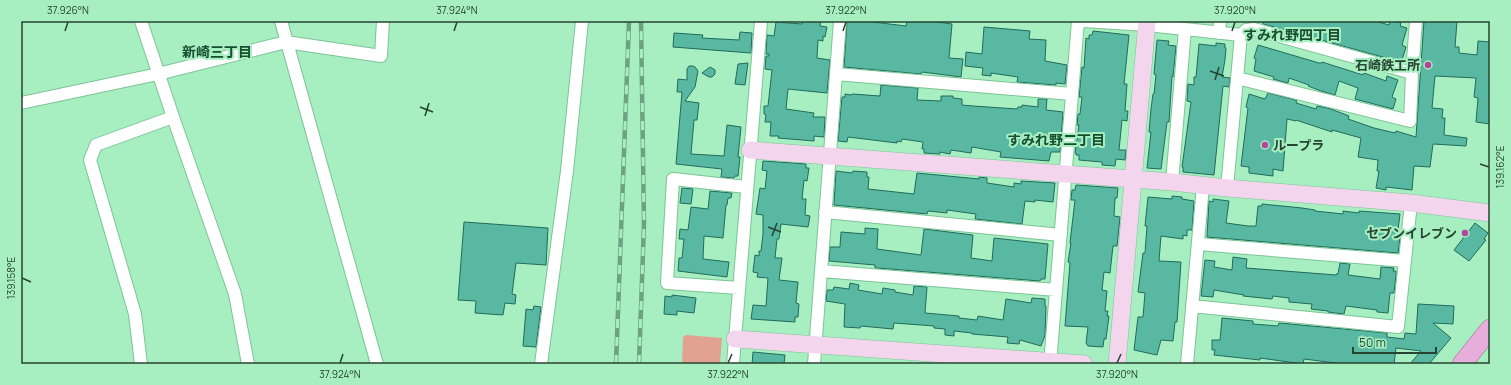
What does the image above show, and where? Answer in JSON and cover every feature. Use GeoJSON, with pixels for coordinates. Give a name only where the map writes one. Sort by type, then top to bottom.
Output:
{"type":"FeatureCollection","features":[{"type":"Feature","properties":{"kind":"main road"},"geometry":{"type":"LineString","coordinates":[[1462,364],[1490,329]]}},
{"type":"Feature","properties":{"kind":"street"},"geometry":{"type":"LineString","coordinates":[[141,21],[235,294],[248,364]]}},
{"type":"Feature","properties":{"kind":"street"},"geometry":{"type":"LineString","coordinates":[[281,21],[377,364]]}},
{"type":"Feature","properties":{"kind":"street"},"geometry":{"type":"LineString","coordinates":[[21,103],[158,74],[286,42],[381,56],[383,21]]}},
{"type":"Feature","properties":{"kind":"street"},"geometry":{"type":"LineString","coordinates":[[541,364],[567,171],[582,21]]}},
{"type":"Feature","properties":{"kind":"street"},"geometry":{"type":"LineString","coordinates":[[733,364],[746,187],[761,21]]}},
{"type":"Feature","properties":{"kind":"street"},"geometry":{"type":"LineString","coordinates":[[814,364],[840,21]]}},
{"type":"Feature","properties":{"kind":"street"},"geometry":{"type":"LineString","coordinates":[[1050,363],[1078,21]]}},
{"type":"Feature","properties":{"kind":"street"},"geometry":{"type":"LineString","coordinates":[[1083,21],[1147,23],[1185,29],[1220,27],[1242,35]]}},
{"type":"Feature","properties":{"kind":"street"},"geometry":{"type":"LineString","coordinates":[[1237,78],[1410,120],[1416,21]]}},
{"type":"Feature","properties":{"kind":"street"},"geometry":{"type":"LineString","coordinates":[[1117,364],[1147,23]]}},
{"type":"Feature","properties":{"kind":"street"},"geometry":{"type":"LineString","coordinates":[[1172,182],[1185,29]]}},
{"type":"Feature","properties":{"kind":"street"},"geometry":{"type":"LineString","coordinates":[[1227,188],[1242,35],[1246,30],[1254,29],[1412,73]]}},
{"type":"Feature","properties":{"kind":"street"},"geometry":{"type":"LineString","coordinates":[[836,74],[1072,94]]}},
{"type":"Feature","properties":{"kind":"street"},"geometry":{"type":"LineString","coordinates":[[141,364],[135,314],[90,160],[96,145],[173,117]]}},
{"type":"Feature","properties":{"kind":"street"},"geometry":{"type":"LineString","coordinates":[[750,150],[1172,182],[1203,186],[1411,203],[1490,213]]}},
{"type":"Feature","properties":{"kind":"street"},"geometry":{"type":"LineString","coordinates":[[739,288],[667,283],[673,179],[746,187]]}},
{"type":"Feature","properties":{"kind":"street"},"geometry":{"type":"LineString","coordinates":[[1187,364],[1203,186]]}},
{"type":"Feature","properties":{"kind":"street"},"geometry":{"type":"LineString","coordinates":[[1192,306],[1398,327],[1411,203]]}},
{"type":"Feature","properties":{"kind":"street"},"geometry":{"type":"LineString","coordinates":[[826,212],[1061,235]]}},
{"type":"Feature","properties":{"kind":"street"},"geometry":{"type":"LineString","coordinates":[[1198,244],[1405,261]]}},
{"type":"Feature","properties":{"kind":"street"},"geometry":{"type":"LineString","coordinates":[[821,271],[1056,290]]}},
{"type":"Feature","properties":{"kind":"street"},"geometry":{"type":"LineString","coordinates":[[735,339],[1050,363],[1084,364]]}},
{"type":"Feature","properties":{"kind":"shaded area"},"geometry":{"type":"Polygon","coordinates":[[[686,335],[722,338],[720,364],[682,364],[683,337],[686,335]]]}},
{"type":"Feature","properties":{"kind":"building"},"geometry":{"type":"Polygon","coordinates":[[[802,21],[821,21],[820,26],[827,27],[825,37],[823,36],[823,41],[818,40],[817,58],[830,60],[827,93],[788,89],[786,109],[814,113],[813,117],[825,117],[824,137],[814,136],[814,141],[770,136],[771,122],[765,122],[766,115],[764,114],[764,106],[768,106],[772,70],[765,69],[766,56],[769,56],[769,54],[766,54],[767,35],[774,36],[776,22],[802,24],[802,21]]]}},
{"type":"Feature","properties":{"kind":"building"},"geometry":{"type":"Polygon","coordinates":[[[847,21],[873,21],[906,26],[907,21],[930,21],[952,24],[949,58],[963,59],[961,77],[922,72],[921,74],[844,67],[847,21]]]}},
{"type":"Feature","properties":{"kind":"building"},"geometry":{"type":"Polygon","coordinates":[[[1263,21],[1375,21],[1389,25],[1390,21],[1395,21],[1401,23],[1400,26],[1407,28],[1402,45],[1406,47],[1402,60],[1397,58],[1397,61],[1263,24],[1263,21]]]}},
{"type":"Feature","properties":{"kind":"building"},"geometry":{"type":"Polygon","coordinates":[[[1424,21],[1457,21],[1455,47],[1459,47],[1459,53],[1477,55],[1478,41],[1490,42],[1490,124],[1476,122],[1478,98],[1474,97],[1476,78],[1435,76],[1432,108],[1443,109],[1442,118],[1445,118],[1444,135],[1467,138],[1466,146],[1433,144],[1430,167],[1414,166],[1412,190],[1386,187],[1386,190],[1376,188],[1379,171],[1377,171],[1378,160],[1358,157],[1361,138],[1332,130],[1332,132],[1296,120],[1287,119],[1283,171],[1273,169],[1273,176],[1249,173],[1249,167],[1241,166],[1248,108],[1246,107],[1249,94],[1265,99],[1268,93],[1292,99],[1297,101],[1296,103],[1316,109],[1317,106],[1331,109],[1349,116],[1348,119],[1374,128],[1395,133],[1396,131],[1416,137],[1424,21]]]}},
{"type":"Feature","properties":{"kind":"building"},"geometry":{"type":"Polygon","coordinates":[[[984,27],[1030,31],[1029,39],[1046,40],[1045,61],[1067,65],[1065,84],[1056,83],[1056,85],[1017,82],[1018,77],[991,73],[991,76],[982,75],[983,68],[965,66],[966,52],[982,54],[984,27]]]}},
{"type":"Feature","properties":{"kind":"building"},"geometry":{"type":"Polygon","coordinates":[[[1093,31],[1129,35],[1124,84],[1127,84],[1125,111],[1128,111],[1127,121],[1122,120],[1119,150],[1126,150],[1125,160],[1116,159],[1115,166],[1102,165],[1102,162],[1079,160],[1079,155],[1076,155],[1075,153],[1079,125],[1077,125],[1078,114],[1080,114],[1082,97],[1079,97],[1082,67],[1084,68],[1086,38],[1089,39],[1089,35],[1092,35],[1093,31]]]}},
{"type":"Feature","properties":{"kind":"building"},"geometry":{"type":"Polygon","coordinates":[[[740,32],[752,33],[751,53],[673,47],[674,33],[703,35],[702,38],[739,40],[740,32]]]}},
{"type":"Feature","properties":{"kind":"building"},"geometry":{"type":"Polygon","coordinates":[[[1157,40],[1169,41],[1168,45],[1176,46],[1173,77],[1172,76],[1169,122],[1167,122],[1161,169],[1147,168],[1151,132],[1149,132],[1151,109],[1156,75],[1154,74],[1157,40]]]}},
{"type":"Feature","properties":{"kind":"building"},"geometry":{"type":"Polygon","coordinates":[[[1216,43],[1225,44],[1225,60],[1222,77],[1230,78],[1229,87],[1223,86],[1214,175],[1183,172],[1182,167],[1191,102],[1187,101],[1188,84],[1194,85],[1199,44],[1216,46],[1216,43]]]}},
{"type":"Feature","properties":{"kind":"building"},"geometry":{"type":"Polygon","coordinates":[[[1258,45],[1319,63],[1322,62],[1363,75],[1364,73],[1386,81],[1387,76],[1398,80],[1392,97],[1396,99],[1393,109],[1355,99],[1358,88],[1339,81],[1335,95],[1289,78],[1288,83],[1273,79],[1274,77],[1254,71],[1256,59],[1254,58],[1258,45]]]}},
{"type":"Feature","properties":{"kind":"building"},"geometry":{"type":"Polygon","coordinates":[[[748,63],[745,85],[735,84],[738,64],[748,63]]]}},
{"type":"Feature","properties":{"kind":"building"},"geometry":{"type":"Polygon","coordinates":[[[689,66],[695,67],[698,71],[695,87],[685,101],[699,103],[697,120],[694,120],[691,154],[724,156],[727,125],[741,127],[738,176],[735,176],[734,178],[721,177],[722,169],[676,164],[682,92],[677,92],[678,79],[687,80],[687,69],[689,66]]]}},
{"type":"Feature","properties":{"kind":"building"},"geometry":{"type":"Polygon","coordinates":[[[710,67],[715,70],[715,74],[712,77],[702,73],[710,67]]]}},
{"type":"Feature","properties":{"kind":"building"},"geometry":{"type":"Polygon","coordinates":[[[881,85],[918,88],[917,100],[941,101],[941,96],[953,96],[953,98],[962,99],[962,105],[973,106],[1017,109],[1018,107],[1022,107],[1022,105],[1038,107],[1038,99],[1047,99],[1046,110],[1063,112],[1060,152],[1051,152],[1049,161],[1000,157],[1001,152],[972,147],[971,153],[951,150],[950,154],[940,152],[940,154],[924,153],[924,149],[922,149],[923,142],[902,139],[901,142],[897,141],[897,143],[848,137],[847,142],[838,141],[842,97],[845,97],[845,94],[880,96],[881,85]]]}},
{"type":"Feature","properties":{"kind":"building"},"geometry":{"type":"Polygon","coordinates":[[[763,161],[806,164],[806,168],[809,168],[807,181],[804,180],[802,199],[806,199],[805,215],[810,216],[808,227],[781,224],[779,239],[777,239],[775,258],[782,258],[779,280],[798,282],[796,303],[799,304],[798,317],[795,317],[795,322],[751,319],[753,305],[766,306],[768,278],[757,277],[758,273],[753,272],[755,255],[759,256],[759,251],[761,251],[763,234],[763,215],[756,214],[760,188],[765,189],[767,171],[762,170],[763,161]]]}},
{"type":"Feature","properties":{"kind":"building"},"geometry":{"type":"Polygon","coordinates":[[[836,171],[852,173],[853,171],[867,172],[867,177],[869,177],[868,189],[914,194],[917,173],[979,179],[979,177],[987,178],[987,183],[1014,187],[1014,183],[1021,184],[1021,181],[1055,183],[1053,202],[1035,200],[1035,202],[1025,201],[1022,224],[975,219],[976,214],[947,210],[947,213],[928,211],[927,214],[834,205],[836,171]]]}},
{"type":"Feature","properties":{"kind":"building"},"geometry":{"type":"Polygon","coordinates":[[[1076,185],[1118,188],[1117,198],[1115,198],[1114,216],[1120,217],[1117,246],[1113,246],[1110,273],[1104,272],[1102,290],[1107,291],[1105,311],[1108,311],[1107,316],[1109,316],[1106,339],[1104,339],[1103,347],[1088,346],[1086,343],[1088,327],[1065,326],[1070,263],[1068,262],[1075,200],[1071,200],[1072,190],[1075,190],[1076,185]]]}},
{"type":"Feature","properties":{"kind":"building"},"geometry":{"type":"Polygon","coordinates":[[[682,188],[693,189],[691,204],[680,203],[682,188]]]}},
{"type":"Feature","properties":{"kind":"building"},"geometry":{"type":"Polygon","coordinates":[[[710,191],[732,193],[731,198],[728,198],[726,205],[723,238],[704,236],[703,259],[729,262],[727,277],[678,271],[679,258],[682,258],[684,239],[679,239],[680,229],[688,230],[691,207],[708,209],[710,191]]]}},
{"type":"Feature","properties":{"kind":"building"},"geometry":{"type":"Polygon","coordinates":[[[1172,196],[1182,197],[1182,199],[1194,201],[1192,230],[1187,230],[1187,236],[1183,235],[1183,239],[1161,236],[1159,261],[1181,262],[1177,322],[1175,322],[1173,341],[1161,340],[1157,355],[1134,350],[1138,317],[1143,317],[1145,293],[1138,292],[1143,253],[1145,253],[1147,226],[1145,226],[1148,197],[1172,199],[1172,196]]]}},
{"type":"Feature","properties":{"kind":"building"},"geometry":{"type":"Polygon","coordinates":[[[1213,199],[1229,201],[1226,223],[1248,226],[1256,226],[1258,206],[1262,206],[1262,204],[1343,214],[1343,211],[1359,213],[1359,211],[1400,214],[1397,238],[1400,238],[1398,253],[1207,237],[1209,201],[1213,202],[1213,199]]]}},
{"type":"Feature","properties":{"kind":"building"},"geometry":{"type":"Polygon","coordinates":[[[464,222],[548,228],[546,265],[516,263],[512,294],[516,295],[515,304],[505,303],[503,315],[475,313],[476,301],[458,300],[464,222]]]}},
{"type":"Feature","properties":{"kind":"building"},"geometry":{"type":"Polygon","coordinates":[[[1475,223],[1488,233],[1484,239],[1486,240],[1469,261],[1454,250],[1475,223]]]}},
{"type":"Feature","properties":{"kind":"building"},"geometry":{"type":"Polygon","coordinates":[[[865,228],[878,229],[877,249],[921,255],[924,229],[973,235],[971,258],[992,261],[994,238],[1048,244],[1045,279],[1041,279],[1040,281],[875,268],[875,265],[829,261],[830,247],[840,247],[841,232],[865,234],[865,228]]]}},
{"type":"Feature","properties":{"kind":"building"},"geometry":{"type":"Polygon","coordinates":[[[1233,257],[1247,259],[1246,268],[1336,275],[1338,274],[1340,263],[1350,264],[1348,275],[1380,279],[1381,267],[1394,268],[1393,271],[1396,271],[1396,275],[1394,293],[1390,293],[1388,313],[1346,306],[1344,314],[1311,309],[1312,304],[1289,302],[1289,298],[1273,296],[1272,299],[1243,296],[1244,295],[1214,290],[1213,297],[1201,296],[1205,260],[1215,261],[1214,267],[1232,270],[1233,257]]]}},
{"type":"Feature","properties":{"kind":"building"},"geometry":{"type":"Polygon","coordinates":[[[850,283],[859,285],[858,290],[882,294],[883,288],[913,295],[914,286],[927,287],[925,313],[959,316],[959,318],[977,320],[978,316],[1003,320],[1006,299],[1031,303],[1032,298],[1045,299],[1045,335],[1041,346],[1020,340],[1019,344],[1007,343],[1008,337],[954,331],[954,336],[945,335],[945,329],[934,328],[934,326],[894,323],[893,329],[861,326],[860,328],[844,327],[845,304],[826,301],[827,290],[833,290],[834,287],[849,289],[850,283]]]}},
{"type":"Feature","properties":{"kind":"building"},"geometry":{"type":"Polygon","coordinates":[[[672,295],[696,298],[694,313],[677,311],[677,315],[664,314],[665,296],[672,297],[672,295]]]}},
{"type":"Feature","properties":{"kind":"building"},"geometry":{"type":"Polygon","coordinates":[[[1418,304],[1454,306],[1453,324],[1433,323],[1451,338],[1429,364],[1410,364],[1421,351],[1396,348],[1394,364],[1336,364],[1304,359],[1303,364],[1260,358],[1260,360],[1214,355],[1215,350],[1212,350],[1212,340],[1220,340],[1222,318],[1253,321],[1253,324],[1278,326],[1279,323],[1387,333],[1387,337],[1404,339],[1405,333],[1416,334],[1418,304]]]}},
{"type":"Feature","properties":{"kind":"building"},"geometry":{"type":"Polygon","coordinates":[[[534,306],[541,307],[536,347],[523,346],[526,309],[533,310],[534,306]]]}},
{"type":"Feature","properties":{"kind":"building"},"geometry":{"type":"Polygon","coordinates":[[[753,352],[785,355],[784,364],[752,364],[753,352]]]}},
{"type":"Feature","properties":{"kind":"railway"},"geometry":{"type":"LineString","coordinates":[[616,364],[629,21]]}},
{"type":"Feature","properties":{"kind":"railway"},"geometry":{"type":"LineString","coordinates":[[639,364],[644,224],[641,21]]}},
{"type":"Feature","properties":{"kind":"place","name":"石崎鉄工所"},"geometry":{"type":"Point","coordinates":[1428,65]}},
{"type":"Feature","properties":{"kind":"place","name":"ループラ"},"geometry":{"type":"Point","coordinates":[1265,145]}},
{"type":"Feature","properties":{"kind":"place","name":"セブンイレブン"},"geometry":{"type":"Point","coordinates":[1465,233]}},
{"type":"Feature","properties":{"kind":"district","name":"すみれ野四丁目"},"geometry":{"type":"Point","coordinates":[1292,34]}},
{"type":"Feature","properties":{"kind":"district","name":"新崎三丁目"},"geometry":{"type":"Point","coordinates":[217,51]}},
{"type":"Feature","properties":{"kind":"district","name":"すみれ野二丁目"},"geometry":{"type":"Point","coordinates":[1056,139]}}]}
